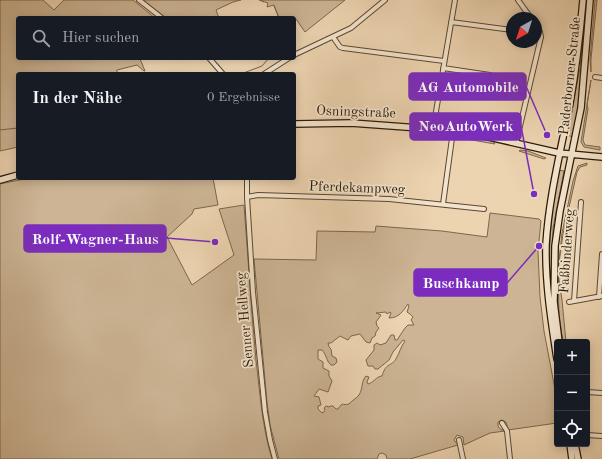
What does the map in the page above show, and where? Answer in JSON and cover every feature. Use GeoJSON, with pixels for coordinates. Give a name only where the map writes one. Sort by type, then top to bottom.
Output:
{"type":"FeatureCollection","features":[{"type":"Feature","properties":{"kind":"main road","name":"Paderborner Straße"},"geometry":{"type":"LineString","coordinates":[[554,340],[548,301],[546,259],[550,210],[559,153],[574,79],[583,0]]}},
{"type":"Feature","properties":{"kind":"main road","name":"Paderborner Straße"},"geometry":{"type":"LineString","coordinates":[[559,339],[554,302],[554,246],[581,108],[590,0]]}},
{"type":"Feature","properties":{"kind":"main road","name":"Osningstraße"},"geometry":{"type":"LineString","coordinates":[[296,124],[351,122],[453,131],[516,142],[559,153],[602,157]]}},
{"type":"Feature","properties":{"kind":"main road"},"geometry":{"type":"LineString","coordinates":[[0,180],[16,176]]}},
{"type":"Feature","properties":{"kind":"main road"},"geometry":{"type":"LineString","coordinates":[[570,447],[572,459]]}},
{"type":"Feature","properties":{"kind":"main road"},"geometry":{"type":"LineString","coordinates":[[576,447],[578,459]]}},
{"type":"Feature","properties":{"kind":"street"},"geometry":{"type":"LineString","coordinates":[[139,0],[159,16]]}},
{"type":"Feature","properties":{"kind":"street"},"geometry":{"type":"LineString","coordinates":[[296,55],[356,25],[385,0]]}},
{"type":"Feature","properties":{"kind":"street"},"geometry":{"type":"LineString","coordinates":[[433,129],[455,0]]}},
{"type":"Feature","properties":{"kind":"street"},"geometry":{"type":"LineString","coordinates":[[518,0],[527,12]]}},
{"type":"Feature","properties":{"kind":"street"},"geometry":{"type":"LineString","coordinates":[[451,22],[506,29]]}},
{"type":"Feature","properties":{"kind":"street"},"geometry":{"type":"LineString","coordinates":[[333,37],[340,47],[343,48],[444,61]]}},
{"type":"Feature","properties":{"kind":"street"},"geometry":{"type":"LineString","coordinates":[[516,142],[538,48]]}},
{"type":"Feature","properties":{"kind":"street"},"geometry":{"type":"LineString","coordinates":[[211,60],[221,72]]}},
{"type":"Feature","properties":{"kind":"street"},"geometry":{"type":"LineString","coordinates":[[267,72],[286,60]]}},
{"type":"Feature","properties":{"kind":"street"},"geometry":{"type":"LineString","coordinates":[[443,68],[490,75]]}},
{"type":"Feature","properties":{"kind":"street"},"geometry":{"type":"LineString","coordinates":[[595,77],[602,78]]}},
{"type":"Feature","properties":{"kind":"street"},"geometry":{"type":"LineString","coordinates":[[443,204],[453,131]]}},
{"type":"Feature","properties":{"kind":"street","name":"Senner Hellweg"},"geometry":{"type":"LineString","coordinates":[[247,180],[253,292],[265,412],[275,459]]}},
{"type":"Feature","properties":{"kind":"street","name":"Pferdekampweg"},"geometry":{"type":"LineString","coordinates":[[247,197],[376,198],[484,208]]}},
{"type":"Feature","properties":{"kind":"street","name":"Faßbinderweg"},"geometry":{"type":"LineString","coordinates":[[574,301],[581,202]]}},
{"type":"Feature","properties":{"kind":"street"},"geometry":{"type":"LineString","coordinates":[[601,297],[602,254]]}},
{"type":"Feature","properties":{"kind":"street","name":"Faßbinderweg"},"geometry":{"type":"LineString","coordinates":[[568,302],[601,297]]}},
{"type":"Feature","properties":{"kind":"street"},"geometry":{"type":"LineString","coordinates":[[590,392],[602,393]]}},
{"type":"Feature","properties":{"kind":"street"},"geometry":{"type":"LineString","coordinates":[[502,423],[507,431],[510,459]]}},
{"type":"Feature","properties":{"kind":"street"},"geometry":{"type":"LineString","coordinates":[[590,435],[602,436]]}},
{"type":"Feature","properties":{"kind":"street"},"geometry":{"type":"LineString","coordinates":[[459,440],[463,459]]}},
{"type":"Feature","properties":{"kind":"shaded area"},"geometry":{"type":"Polygon","coordinates":[[[0,0],[43,0],[54,10],[64,0],[133,0],[153,16],[16,16],[16,60],[140,60],[145,71],[137,65],[117,70],[117,72],[16,72],[16,147],[0,151],[0,0]]]}},
{"type":"Feature","properties":{"kind":"shaded area"},"geometry":{"type":"Polygon","coordinates":[[[143,0],[241,0],[216,10],[218,16],[163,16],[143,0]]]}},
{"type":"Feature","properties":{"kind":"shaded area"},"geometry":{"type":"Polygon","coordinates":[[[259,0],[345,0],[305,32],[296,19],[296,16],[278,16],[274,5],[267,7],[268,3],[259,0]]]}},
{"type":"Feature","properties":{"kind":"shaded area"},"geometry":{"type":"Polygon","coordinates":[[[586,0],[578,110],[573,137],[567,135],[580,68],[586,0]]]}},
{"type":"Feature","properties":{"kind":"shaded area"},"geometry":{"type":"Polygon","coordinates":[[[595,0],[597,0],[591,72],[590,60],[595,0]]]}},
{"type":"Feature","properties":{"kind":"shaded area"},"geometry":{"type":"Polygon","coordinates":[[[587,104],[588,109],[583,140],[585,145],[600,147],[600,150],[584,147],[581,142],[587,104]]]}},
{"type":"Feature","properties":{"kind":"shaded area"},"geometry":{"type":"Polygon","coordinates":[[[465,136],[493,141],[495,144],[460,138],[465,136]]]}},
{"type":"Feature","properties":{"kind":"shaded area"},"geometry":{"type":"Polygon","coordinates":[[[519,151],[528,151],[546,158],[544,159],[519,151]]]}},
{"type":"Feature","properties":{"kind":"shaded area"},"geometry":{"type":"Polygon","coordinates":[[[587,163],[587,165],[580,167],[577,172],[563,234],[558,270],[562,233],[573,181],[578,166],[587,163]]]}},
{"type":"Feature","properties":{"kind":"shaded area"},"geometry":{"type":"Polygon","coordinates":[[[558,170],[564,171],[553,228],[551,299],[549,266],[550,234],[558,170]]]}},
{"type":"Feature","properties":{"kind":"shaded area"},"geometry":{"type":"Polygon","coordinates":[[[19,180],[213,180],[218,205],[194,209],[192,214],[167,237],[192,285],[234,255],[219,209],[244,205],[260,397],[272,459],[0,459],[0,184],[19,180]]]}},
{"type":"Feature","properties":{"kind":"shaded area"},"geometry":{"type":"Polygon","coordinates":[[[490,213],[539,219],[541,221],[538,251],[540,297],[544,331],[554,384],[554,423],[508,430],[506,422],[501,420],[498,422],[498,426],[500,429],[505,431],[490,433],[464,445],[463,437],[457,435],[454,440],[458,445],[410,459],[387,459],[386,455],[382,453],[379,454],[377,459],[279,459],[270,425],[267,402],[254,259],[316,260],[317,231],[375,232],[376,226],[442,231],[487,237],[490,213]],[[408,304],[400,314],[392,318],[389,318],[390,312],[387,314],[386,312],[376,313],[381,315],[376,322],[379,328],[370,343],[366,342],[360,334],[351,336],[348,340],[340,336],[331,343],[328,343],[332,356],[336,358],[337,362],[334,365],[329,363],[322,350],[318,350],[318,359],[323,362],[323,368],[329,371],[329,376],[332,381],[328,392],[319,389],[314,396],[319,397],[321,405],[318,406],[318,409],[321,412],[323,413],[326,406],[333,406],[338,409],[342,404],[349,404],[359,395],[363,380],[366,376],[369,377],[367,382],[368,384],[382,376],[385,369],[394,361],[405,341],[403,340],[393,352],[389,360],[378,369],[375,369],[373,366],[368,366],[366,360],[374,350],[374,345],[377,343],[380,345],[386,343],[391,335],[394,335],[395,340],[397,340],[408,325],[414,325],[411,320],[413,317],[407,312],[409,306],[408,304]]]}},
{"type":"Feature","properties":{"kind":"shaded area"},"geometry":{"type":"Polygon","coordinates":[[[558,273],[566,339],[563,339],[559,316],[558,273]]]}},
{"type":"Feature","properties":{"kind":"waterway"},"geometry":{"type":"LineString","coordinates":[[274,6],[278,16]]}},
{"type":"Feature","properties":{"kind":"waterway"},"geometry":{"type":"LineString","coordinates":[[246,72],[262,66],[267,60]]}},
{"type":"Feature","properties":{"kind":"waterway"},"geometry":{"type":"LineString","coordinates":[[0,130],[16,128]]}},
{"type":"Feature","properties":{"kind":"place","name":"AG Automobile"},"geometry":{"type":"Point","coordinates":[547,135]}},
{"type":"Feature","properties":{"kind":"place","name":"NeoAutoWerk"},"geometry":{"type":"Point","coordinates":[534,194]}},
{"type":"Feature","properties":{"kind":"place","name":"Rolf-Wagner-Haus"},"geometry":{"type":"Point","coordinates":[215,242]}},
{"type":"Feature","properties":{"kind":"place","name":"Buschkamp"},"geometry":{"type":"Point","coordinates":[539,246]}}]}
